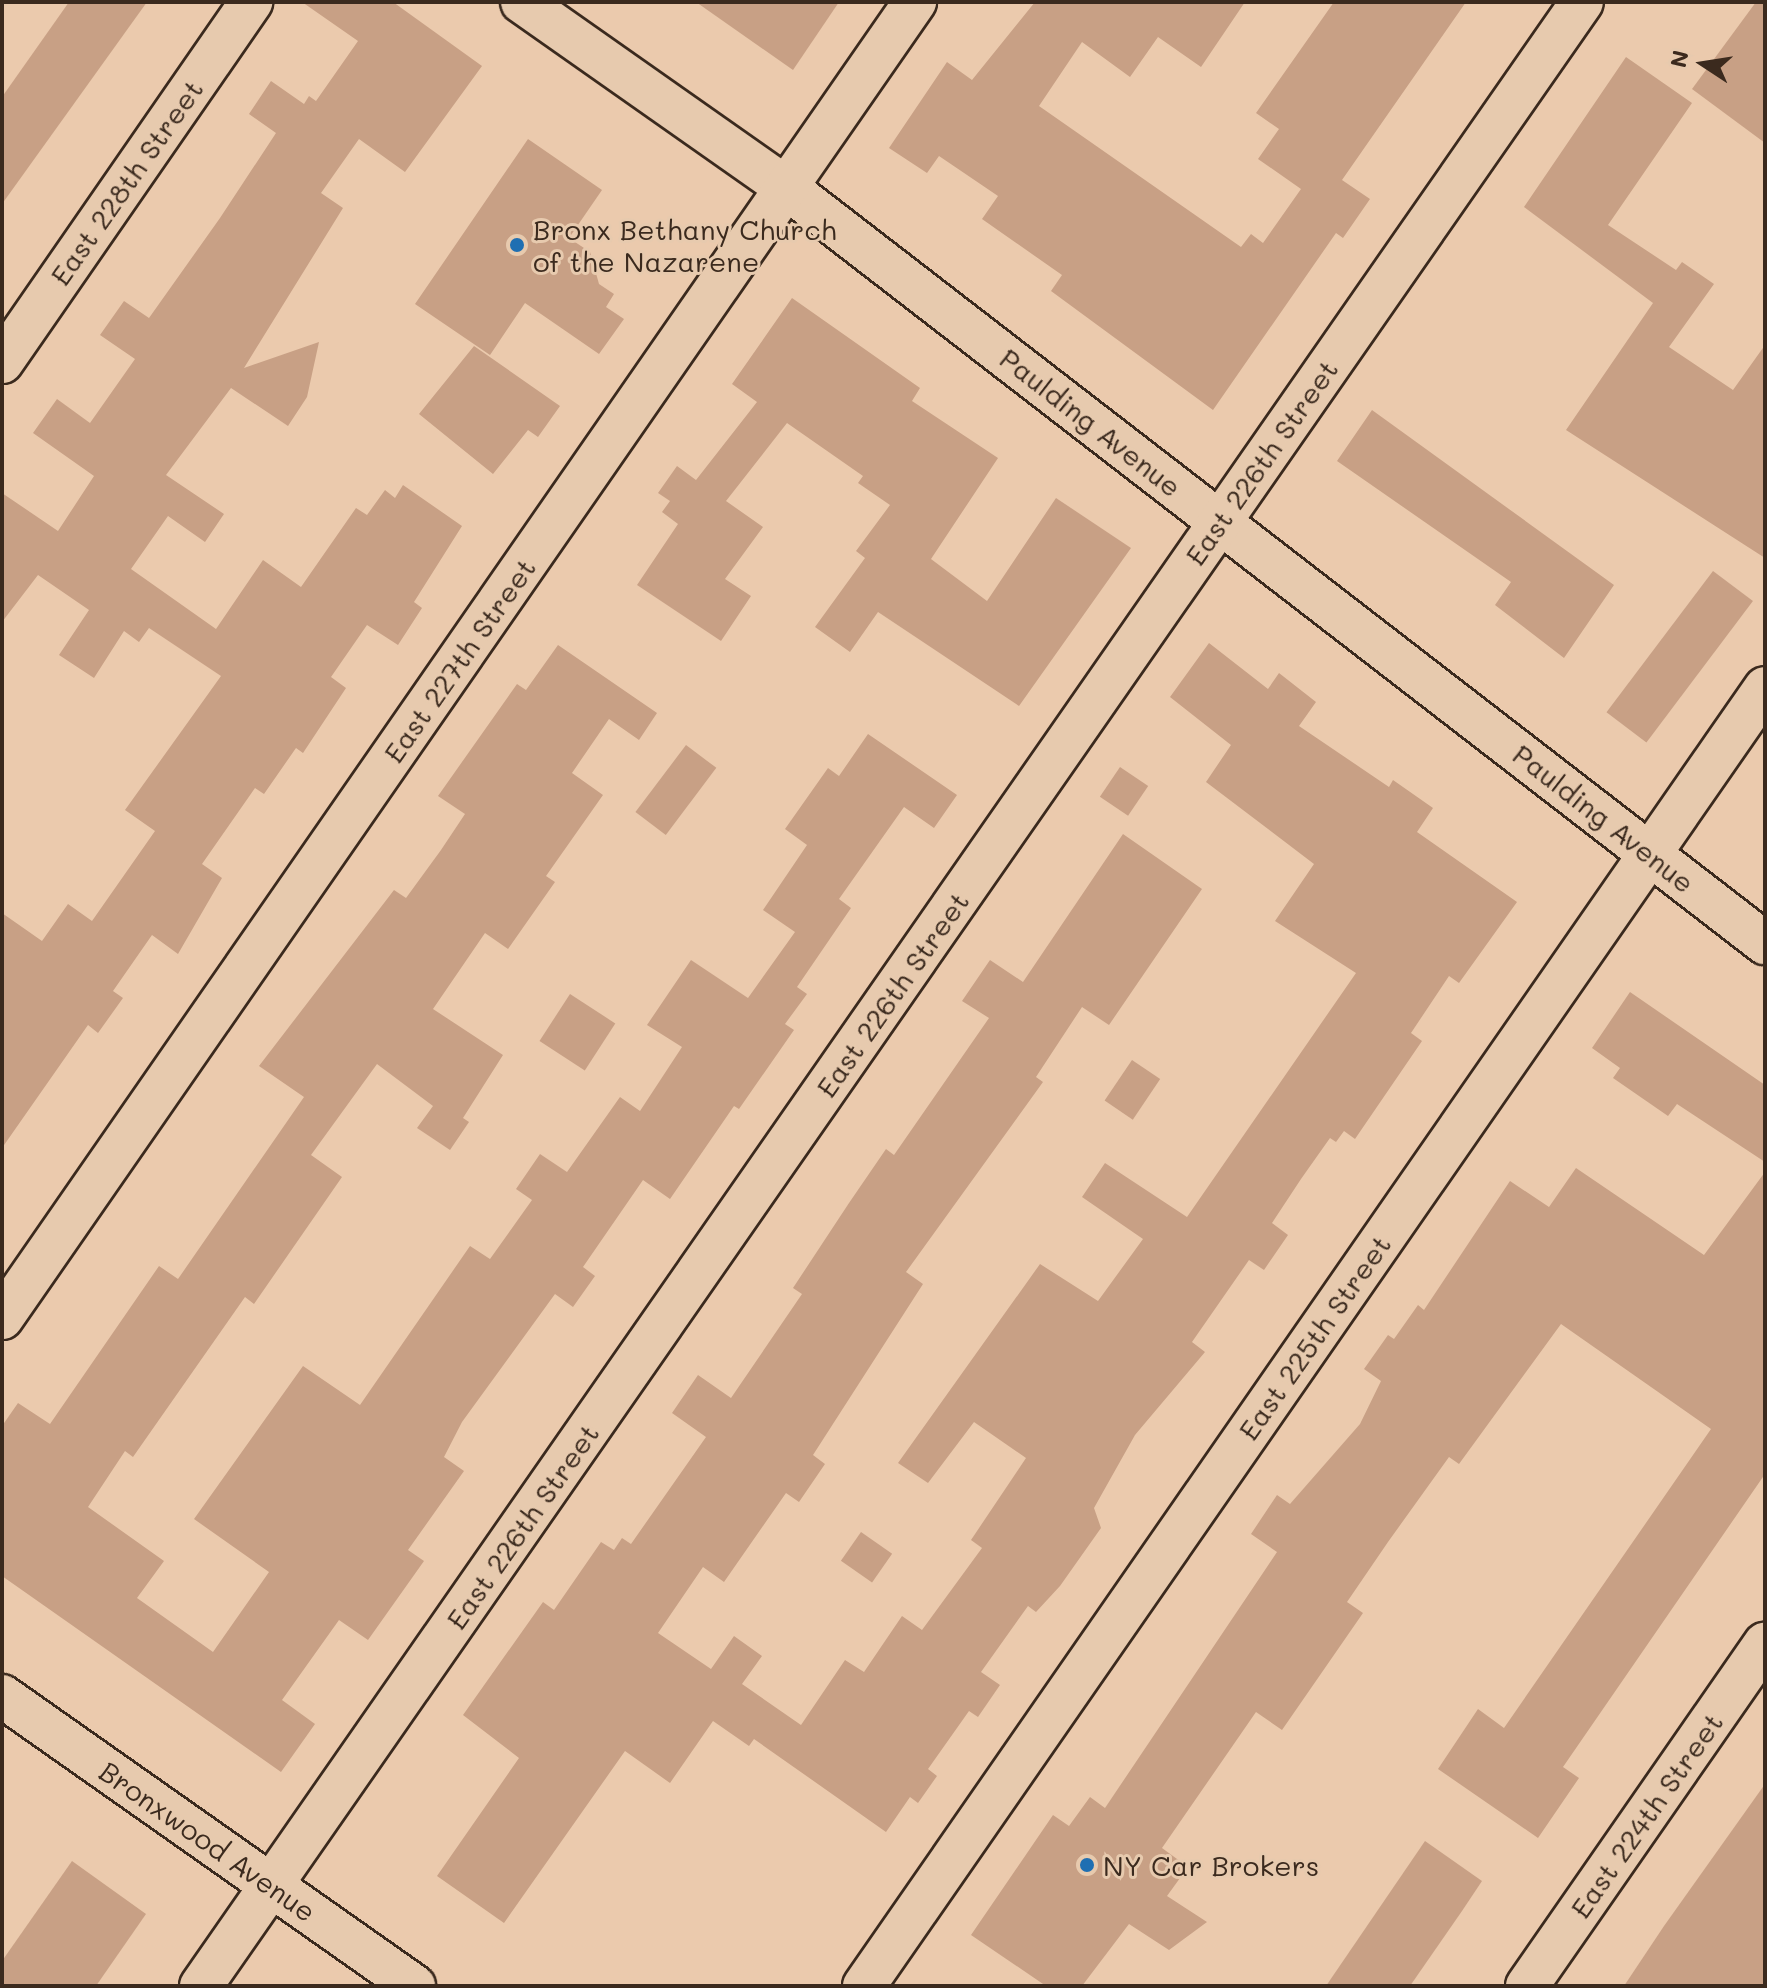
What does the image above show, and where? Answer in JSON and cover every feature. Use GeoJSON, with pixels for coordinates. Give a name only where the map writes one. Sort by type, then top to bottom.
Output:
{"type":"FeatureCollection","features":[{"type":"Feature","properties":{"kind":"street","name":"East 228th Street"},"geometry":{"type":"LineString","coordinates":[[2,362],[251,2]]}},
{"type":"Feature","properties":{"kind":"street","name":"Paulding Avenue"},"geometry":{"type":"LineString","coordinates":[[522,2],[787,188],[1765,943]]}},
{"type":"Feature","properties":{"kind":"street","name":"East 227th Street"},"geometry":{"type":"LineString","coordinates":[[2,1318],[915,2]]}},
{"type":"Feature","properties":{"kind":"street","name":"East 226th Street"},"geometry":{"type":"LineString","coordinates":[[201,1986],[1582,2]]}},
{"type":"Feature","properties":{"kind":"street","name":"East 225th Street"},"geometry":{"type":"LineString","coordinates":[[864,1986],[1765,688]]}},
{"type":"Feature","properties":{"kind":"street","name":"East 224th Street"},"geometry":{"type":"LineString","coordinates":[[1527,1986],[1765,1644]]}},
{"type":"Feature","properties":{"kind":"street","name":"Bronxwood Avenue"},"geometry":{"type":"LineString","coordinates":[[2,1696],[414,1986]]}},
{"type":"Feature","properties":{"kind":"building"},"geometry":{"type":"Polygon","coordinates":[[[69,2],[147,2],[2,204],[2,97],[69,2]]]}},
{"type":"Feature","properties":{"kind":"building"},"geometry":{"type":"Polygon","coordinates":[[[302,2],[393,2],[482,66],[405,172],[359,139],[321,193],[343,208],[244,368],[319,342],[307,397],[288,426],[231,388],[166,475],[224,514],[205,542],[168,516],[131,569],[216,629],[263,560],[301,587],[356,508],[367,515],[385,490],[395,498],[403,485],[462,526],[414,602],[422,608],[398,645],[367,625],[331,677],[346,688],[303,753],[296,748],[264,794],[255,788],[202,864],[222,878],[178,954],[152,935],[113,991],[123,998],[98,1033],[88,1025],[2,1148],[2,913],[42,941],[68,904],[92,921],[155,831],[125,810],[221,676],[149,628],[139,642],[124,631],[94,678],[59,655],[89,610],[38,575],[2,622],[2,493],[58,531],[94,476],[33,433],[57,399],[90,423],[135,359],[100,335],[124,301],[149,318],[220,218],[276,133],[249,114],[271,81],[304,104],[309,96],[316,101],[358,41],[302,2]]]}},
{"type":"Feature","properties":{"kind":"building"},"geometry":{"type":"Polygon","coordinates":[[[696,2],[839,2],[793,70],[696,2]]]}},
{"type":"Feature","properties":{"kind":"building"},"geometry":{"type":"Polygon","coordinates":[[[1035,2],[1245,2],[1201,67],[1158,37],[1130,77],[1082,42],[1039,106],[1241,247],[1251,234],[1263,243],[1301,189],[1258,159],[1279,129],[1256,113],[1334,2],[1466,2],[1342,180],[1370,199],[1343,238],[1336,233],[1213,410],[1051,291],[1062,275],[982,219],[998,196],[939,156],[927,173],[889,148],[947,62],[972,80],[1035,2]]]}},
{"type":"Feature","properties":{"kind":"building"},"geometry":{"type":"Polygon","coordinates":[[[1756,2],[1765,2],[1765,143],[1692,89],[1756,2]]]}},
{"type":"Feature","properties":{"kind":"building"},"geometry":{"type":"Polygon","coordinates":[[[1626,57],[1692,103],[1608,225],[1676,270],[1682,262],[1714,284],[1669,347],[1733,390],[1765,345],[1765,558],[1566,430],[1653,303],[1524,207],[1626,57]]]}},
{"type":"Feature","properties":{"kind":"building","name":"Bronx Bethany Church of the Nazarene"},"geometry":{"type":"Polygon","coordinates":[[[528,139],[602,190],[569,238],[590,252],[599,284],[614,294],[606,307],[624,319],[599,354],[525,303],[490,355],[415,304],[528,139]]]}},
{"type":"Feature","properties":{"kind":"building"},"geometry":{"type":"Polygon","coordinates":[[[792,298],[920,388],[912,401],[998,458],[931,559],[987,601],[1056,498],[1131,548],[1019,706],[878,612],[850,652],[815,627],[865,558],[856,551],[890,505],[858,483],[863,476],[787,423],[726,501],[763,527],[725,579],[751,596],[721,641],[637,585],[678,524],[662,512],[670,501],[658,493],[677,466],[696,480],[757,402],[732,384],[792,298]]]}},
{"type":"Feature","properties":{"kind":"building"},"geometry":{"type":"Polygon","coordinates":[[[474,346],[560,406],[538,437],[528,430],[493,474],[419,414],[474,346]]]}},
{"type":"Feature","properties":{"kind":"building"},"geometry":{"type":"Polygon","coordinates":[[[1372,410],[1614,585],[1564,658],[1495,605],[1511,582],[1337,461],[1372,410]]]}},
{"type":"Feature","properties":{"kind":"building"},"geometry":{"type":"Polygon","coordinates":[[[1713,571],[1753,601],[1646,742],[1606,712],[1713,571]]]}},
{"type":"Feature","properties":{"kind":"building"},"geometry":{"type":"Polygon","coordinates":[[[1209,643],[1268,689],[1279,673],[1316,702],[1299,726],[1389,787],[1393,780],[1433,808],[1417,832],[1517,902],[1459,983],[1449,976],[1411,1033],[1422,1041],[1355,1139],[1344,1131],[1336,1142],[1330,1138],[1301,1179],[1272,1223],[1288,1235],[1264,1270],[1249,1260],[1192,1342],[1205,1352],[1135,1435],[1094,1508],[1101,1528],[1060,1586],[1036,1612],[1028,1606],[981,1672],[1000,1685],[978,1717],[969,1711],[928,1769],[937,1776],[918,1803],[910,1797],[886,1832],[754,1739],[749,1746],[713,1721],[670,1783],[625,1751],[504,1923],[437,1876],[519,1758],[463,1715],[543,1602],[554,1610],[601,1542],[614,1550],[622,1538],[631,1544],[706,1437],[672,1413],[698,1375],[731,1398],[802,1294],[793,1288],[849,1203],[886,1149],[894,1155],[989,1018],[962,1001],[990,960],[1023,982],[1123,834],[1202,889],[1109,1025],[1082,1007],[1036,1077],[1043,1082],[906,1272],[923,1284],[813,1455],[825,1464],[799,1502],[786,1493],[724,1582],[703,1567],[658,1633],[711,1669],[734,1636],[762,1656],[742,1684],[801,1725],[845,1660],[864,1672],[902,1616],[922,1630],[982,1548],[971,1540],[1026,1458],[974,1422],[928,1483],[898,1463],[1040,1264],[1098,1301],[1143,1239],[1082,1197],[1105,1163],[1187,1217],[1356,973],[1275,921],[1314,864],[1206,782],[1231,745],[1170,697],[1209,643]]]}},
{"type":"Feature","properties":{"kind":"building"},"geometry":{"type":"Polygon","coordinates":[[[558,645],[657,713],[639,740],[609,719],[572,773],[603,795],[546,876],[555,882],[508,949],[485,933],[433,1009],[503,1055],[463,1118],[469,1122],[450,1150],[417,1128],[433,1106],[377,1064],[311,1155],[342,1177],[254,1304],[245,1297],[133,1457],[125,1451],[88,1507],[164,1561],[137,1598],[213,1652],[269,1572],[194,1519],[303,1366],[360,1405],[470,1246],[490,1259],[532,1200],[516,1189],[540,1154],[567,1172],[620,1097],[640,1111],[682,1047],[647,1025],[691,960],[748,998],[795,932],[763,910],[807,845],[785,829],[828,768],[839,776],[868,734],[957,795],[934,828],[904,807],[839,899],[851,908],[797,987],[807,994],[785,1024],[794,1030],[739,1109],[734,1106],[670,1199],[643,1180],[583,1267],[595,1276],[573,1307],[555,1294],[462,1422],[444,1457],[464,1471],[408,1550],[424,1561],[368,1640],[339,1620],[282,1700],[315,1724],[281,1772],[2,1576],[2,1426],[18,1403],[50,1424],[159,1266],[178,1279],[304,1097],[259,1066],[394,890],[406,898],[441,850],[465,814],[438,796],[517,684],[526,690],[558,645]]]}},
{"type":"Feature","properties":{"kind":"building"},"geometry":{"type":"Polygon","coordinates":[[[686,745],[716,768],[666,835],[635,812],[686,745]]]}},
{"type":"Feature","properties":{"kind":"building"},"geometry":{"type":"Polygon","coordinates":[[[1120,767],[1148,786],[1128,816],[1100,797],[1120,767]]]}},
{"type":"Feature","properties":{"kind":"building"},"geometry":{"type":"Polygon","coordinates":[[[1630,992],[1765,1085],[1765,1162],[1677,1104],[1668,1116],[1613,1078],[1620,1068],[1592,1048],[1630,992]]]}},
{"type":"Feature","properties":{"kind":"building"},"geometry":{"type":"Polygon","coordinates":[[[570,994],[615,1023],[585,1070],[540,1041],[570,994]]]}},
{"type":"Feature","properties":{"kind":"building"},"geometry":{"type":"Polygon","coordinates":[[[1132,1060],[1160,1079],[1133,1120],[1105,1101],[1132,1060]]]}},
{"type":"Feature","properties":{"kind":"building"},"geometry":{"type":"Polygon","coordinates":[[[1576,1168],[1704,1255],[1765,1172],[1765,1474],[1563,1767],[1579,1778],[1538,1838],[1438,1769],[1478,1709],[1504,1728],[1711,1429],[1561,1324],[1459,1464],[1449,1457],[1388,1542],[1347,1602],[1363,1613],[1282,1730],[1256,1712],[1162,1848],[1188,1867],[1167,1896],[1207,1922],[1169,1950],[1129,1924],[1082,1986],[1046,1986],[971,1935],[1053,1815],[1069,1826],[1090,1797],[1105,1808],[1277,1552],[1251,1534],[1277,1495],[1290,1504],[1360,1424],[1381,1381],[1364,1369],[1388,1335],[1394,1339],[1418,1305],[1424,1310],[1510,1181],[1549,1207],[1576,1168]]]}},
{"type":"Feature","properties":{"kind":"building"},"geometry":{"type":"Polygon","coordinates":[[[861,1532],[892,1554],[872,1582],[841,1561],[861,1532]]]}},
{"type":"Feature","properties":{"kind":"building"},"geometry":{"type":"Polygon","coordinates":[[[1765,1784],[1765,1986],[1624,1986],[1664,1926],[1765,1784]]]}},
{"type":"Feature","properties":{"kind":"building"},"geometry":{"type":"Polygon","coordinates":[[[1425,1841],[1482,1881],[1462,1911],[1410,1986],[1326,1986],[1425,1841]]]}},
{"type":"Feature","properties":{"kind":"building"},"geometry":{"type":"Polygon","coordinates":[[[72,1861],[146,1914],[96,1986],[2,1986],[2,1961],[72,1861]]]}},
{"type":"Feature","properties":{"kind":"place","name":"Bronx Bethany Church of the Nazarene"},"geometry":{"type":"Point","coordinates":[517,245]}},
{"type":"Feature","properties":{"kind":"place","name":"NY Car Brokers"},"geometry":{"type":"Point","coordinates":[1087,1865]}}]}
